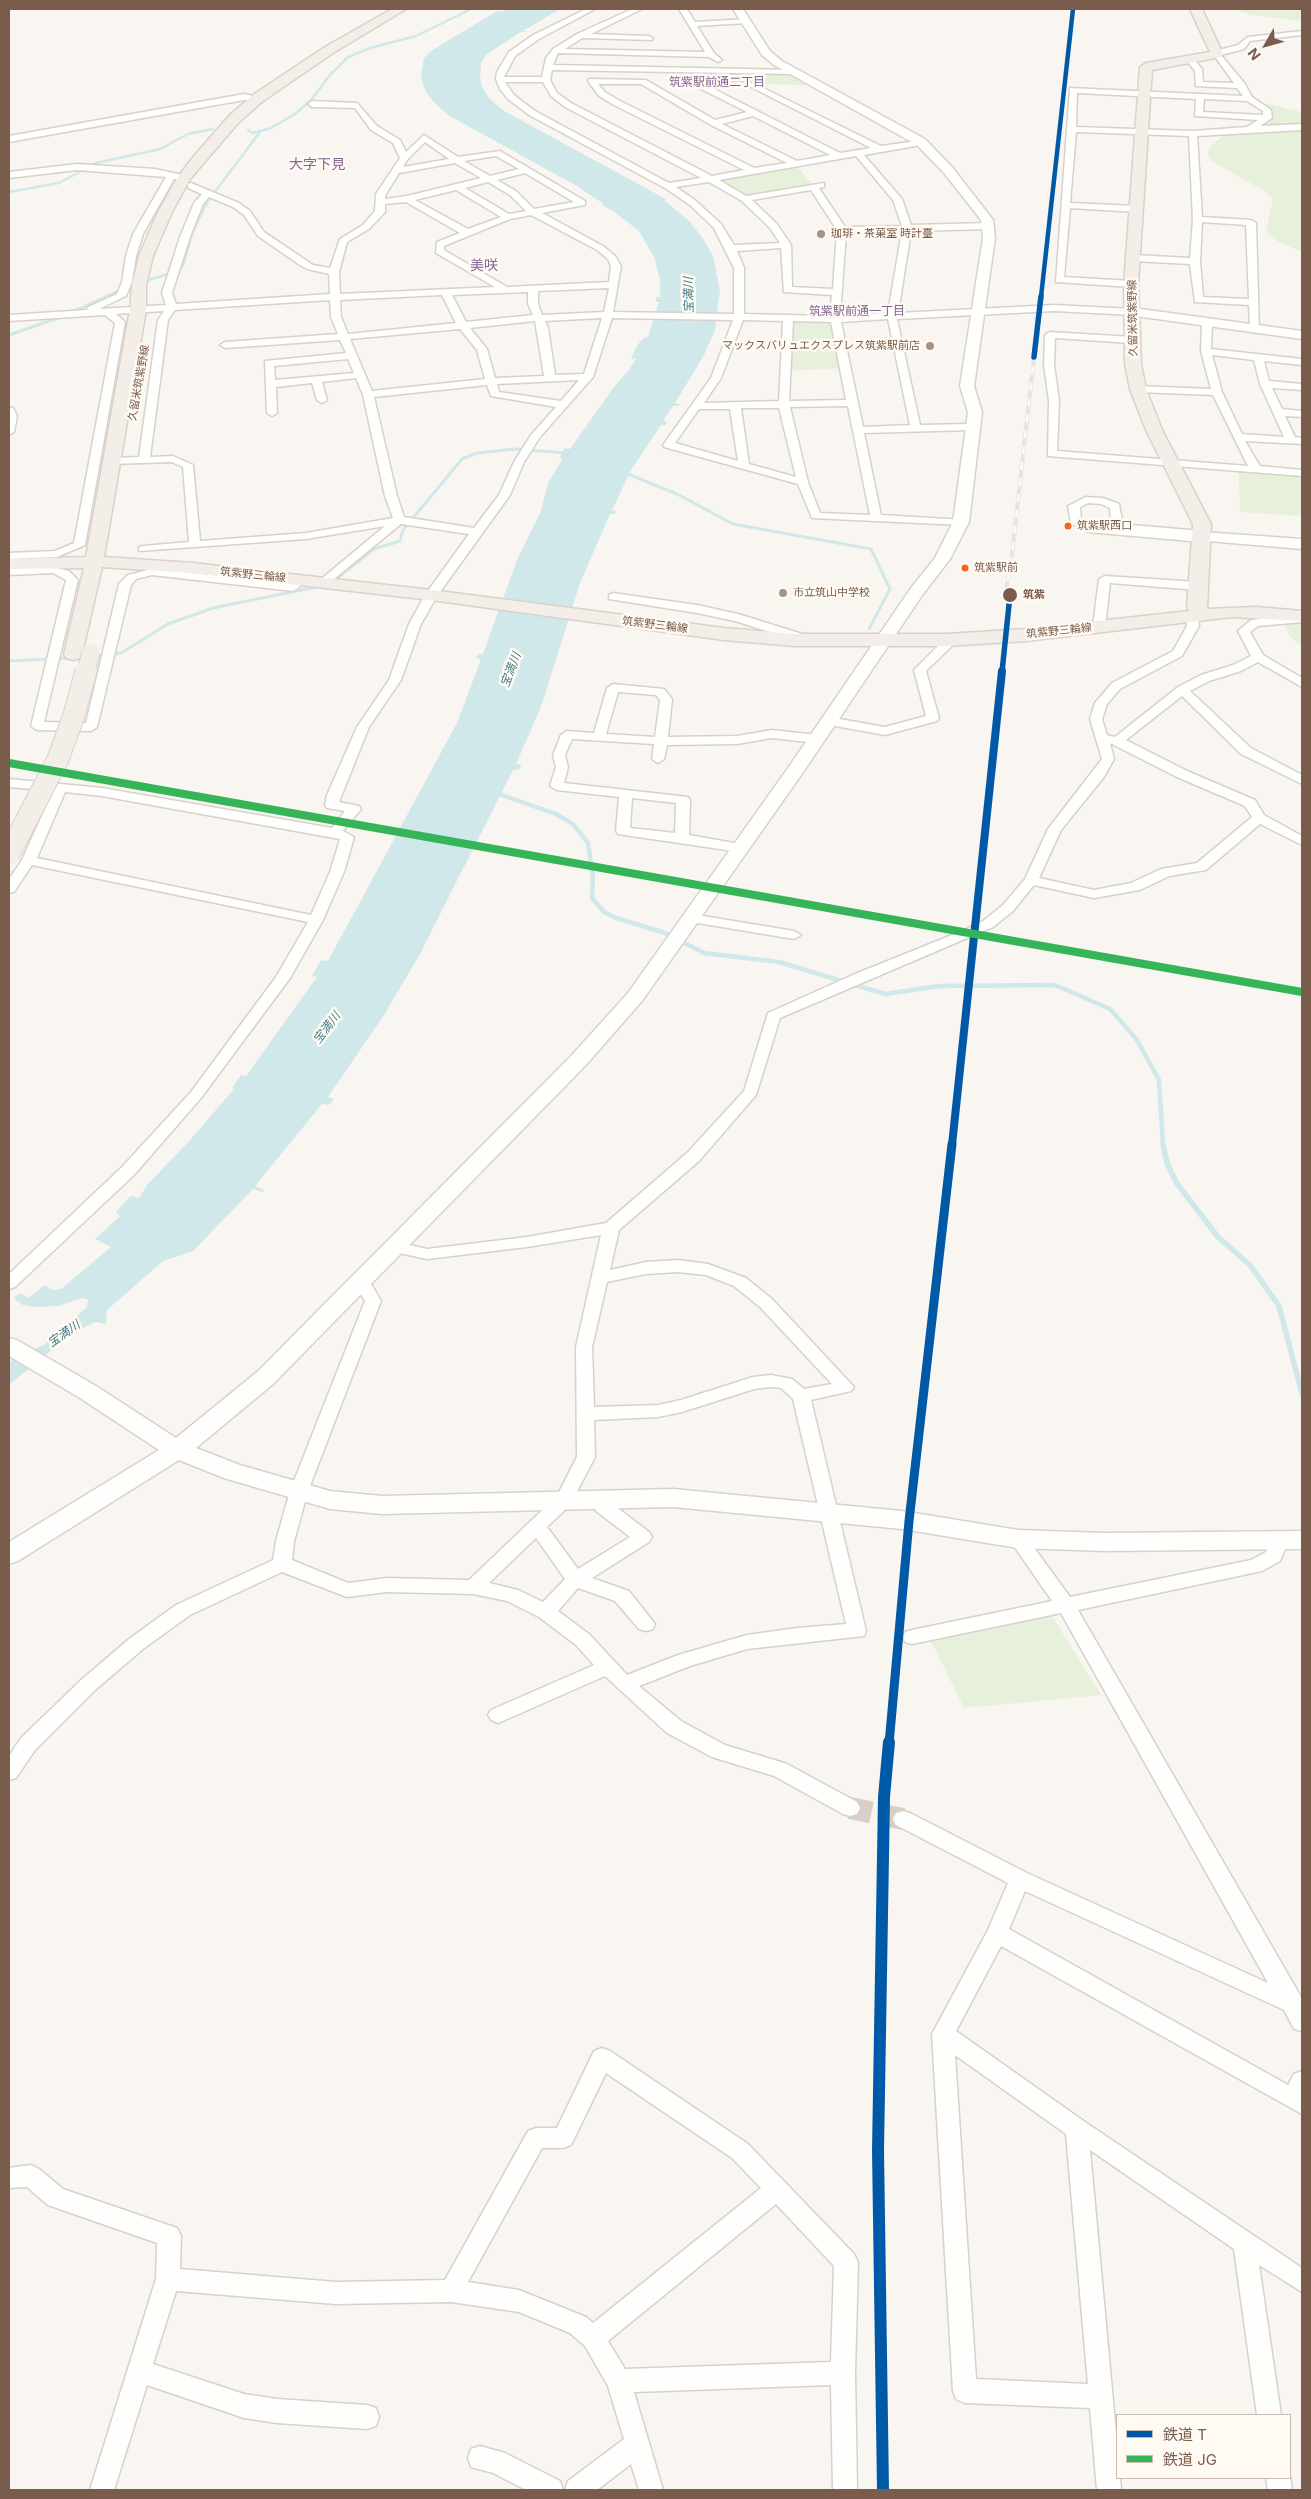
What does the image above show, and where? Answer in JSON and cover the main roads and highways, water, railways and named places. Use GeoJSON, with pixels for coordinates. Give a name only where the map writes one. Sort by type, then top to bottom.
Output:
{"type":"FeatureCollection","features":[{"type":"Feature","properties":{"kind":"main road","name":"久留米筑紫野線"},"geometry":{"type":"LineString","coordinates":[[9,854],[58,759],[74,715],[82,653],[100,562],[128,460],[145,309],[140,286],[146,256],[165,212],[182,180],[224,131],[258,98],[329,50],[400,9]]}},
{"type":"Feature","properties":{"kind":"main road","name":"久留米筑紫野線"},"geometry":{"type":"LineString","coordinates":[[182,180],[219,148],[268,99],[313,67],[412,9]]}},
{"type":"Feature","properties":{"kind":"main road","name":"久留米筑紫野線"},"geometry":{"type":"LineString","coordinates":[[1196,9],[1217,54],[1146,67],[1142,93],[1137,209],[1131,284],[1132,340],[1138,389],[1154,430],[1202,524],[1196,616]]}},
{"type":"Feature","properties":{"kind":"main road","name":"筑紫野三輪線"},"geometry":{"type":"LineString","coordinates":[[9,564],[100,562],[193,568],[431,595],[724,634],[809,640],[952,640],[1196,616],[1257,612],[1302,617]]}},
{"type":"Feature","properties":{"kind":"main road","name":"久留米筑紫野線"},"geometry":{"type":"LineString","coordinates":[[9,822],[42,757],[82,653]]}},
{"type":"Feature","properties":{"kind":"water","name":"宝満川"},"geometry":{"type":"Polygon","coordinates":[[[508,9],[560,9],[523,31],[533,31],[521,32],[487,54],[481,63],[480,77],[482,87],[489,98],[504,111],[666,199],[664,200],[690,222],[704,240],[713,256],[720,290],[717,312],[724,314],[717,314],[715,330],[704,355],[675,403],[682,405],[673,406],[663,420],[667,422],[665,425],[661,425],[631,470],[612,510],[616,511],[615,514],[610,514],[580,583],[542,704],[516,764],[522,765],[518,770],[513,770],[420,954],[384,1015],[328,1097],[334,1099],[329,1105],[322,1104],[255,1186],[264,1190],[263,1192],[253,1189],[193,1251],[163,1261],[107,1310],[106,1324],[95,1322],[87,1326],[54,1348],[9,1385],[9,1362],[45,1344],[87,1307],[88,1300],[83,1298],[58,1306],[36,1307],[23,1305],[15,1300],[15,1297],[20,1293],[29,1298],[44,1285],[53,1290],[61,1289],[111,1247],[95,1239],[120,1216],[116,1212],[131,1196],[139,1198],[147,1185],[191,1139],[234,1089],[232,1088],[241,1075],[246,1076],[317,977],[312,976],[321,960],[328,961],[457,723],[481,659],[476,658],[478,654],[483,654],[517,560],[541,511],[548,483],[563,459],[559,458],[565,448],[570,449],[614,387],[629,370],[636,359],[631,358],[639,343],[648,337],[659,302],[656,302],[656,297],[660,297],[660,281],[655,259],[639,231],[575,185],[448,115],[433,101],[426,92],[421,78],[419,78],[421,77],[424,58],[431,51],[497,11],[503,12],[508,9]]]}},
{"type":"Feature","properties":{"kind":"waterway"},"geometry":{"type":"LineString","coordinates":[[248,130],[253,133],[271,128],[295,114],[312,99],[330,75],[348,57],[370,48],[416,36],[471,9]]}},
{"type":"Feature","properties":{"kind":"waterway"},"geometry":{"type":"LineString","coordinates":[[9,192],[59,183],[96,163],[160,149],[188,134],[213,129]]}},
{"type":"Feature","properties":{"kind":"waterway"},"geometry":{"type":"LineString","coordinates":[[105,297],[135,284],[178,271],[183,266],[193,231],[208,201],[260,132]]}},
{"type":"Feature","properties":{"kind":"waterway"},"geometry":{"type":"LineString","coordinates":[[9,335],[58,318],[108,296]]}},
{"type":"Feature","properties":{"kind":"waterway"},"geometry":{"type":"LineString","coordinates":[[332,582],[374,549],[400,541],[403,530],[462,459],[477,453],[515,449],[567,453]]}},
{"type":"Feature","properties":{"kind":"waterway"},"geometry":{"type":"LineString","coordinates":[[623,472],[677,494],[733,524],[871,549],[890,589],[869,629]]}},
{"type":"Feature","properties":{"kind":"waterway"},"geometry":{"type":"LineString","coordinates":[[9,661],[108,656],[123,652],[168,624],[213,608],[322,586]]}},
{"type":"Feature","properties":{"kind":"waterway"},"geometry":{"type":"LineString","coordinates":[[496,793],[556,814],[573,824],[588,843],[593,878],[592,898],[604,912],[616,918],[665,933],[704,953],[779,962],[885,994],[940,986],[1055,985],[1110,1009],[1137,1040],[1159,1080],[1163,1145]]}},
{"type":"Feature","properties":{"kind":"waterway"},"geometry":{"type":"LineString","coordinates":[[1163,1144],[1167,1163],[1176,1182],[1218,1237],[1250,1265],[1279,1306],[1302,1394]]}},
{"type":"Feature","properties":{"kind":"tunnel"},"geometry":{"type":"LineString","coordinates":[[850,1808],[903,1819]]}},
{"type":"Feature","properties":{"kind":"railway"},"geometry":{"type":"LineString","coordinates":[[1005,597],[1012,554],[1034,357]]}},
{"type":"Feature","properties":{"kind":"rail line","name":"T"},"geometry":{"type":"LineString","coordinates":[[1034,357],[1073,9]]}},
{"type":"Feature","properties":{"kind":"rail line","name":"T"},"geometry":{"type":"LineString","coordinates":[[883,2490],[878,2150],[884,1797],[909,1521],[969,998],[1010,595]]}},
{"type":"Feature","properties":{"kind":"rail line","name":"JG"},"geometry":{"type":"LineString","coordinates":[[9,763],[1302,992]]}},
{"type":"Feature","properties":{"kind":"place","name":"珈琲・茶菓室 時計臺"},"geometry":{"type":"Point","coordinates":[821,234]}},
{"type":"Feature","properties":{"kind":"place","name":"マックスバリュエクスプレス筑紫駅前店"},"geometry":{"type":"Point","coordinates":[930,346]}},
{"type":"Feature","properties":{"kind":"place","name":"筑紫駅西口"},"geometry":{"type":"Point","coordinates":[1068,526]}},
{"type":"Feature","properties":{"kind":"place","name":"筑紫駅前"},"geometry":{"type":"Point","coordinates":[965,568]}},
{"type":"Feature","properties":{"kind":"place","name":"市立筑山中学校"},"geometry":{"type":"Point","coordinates":[783,593]}},
{"type":"Feature","properties":{"kind":"place","name":"筑紫"},"geometry":{"type":"Point","coordinates":[1010,595]}},
{"type":"Feature","properties":{"kind":"district","name":"筑紫駅前通二丁目"},"geometry":{"type":"Point","coordinates":[717,82]}},
{"type":"Feature","properties":{"kind":"district","name":"大字下見"},"geometry":{"type":"Point","coordinates":[317,165]}},
{"type":"Feature","properties":{"kind":"district","name":"美咲"},"geometry":{"type":"Point","coordinates":[484,266]}},
{"type":"Feature","properties":{"kind":"district","name":"筑紫駅前通一丁目"},"geometry":{"type":"Point","coordinates":[857,311]}}]}
